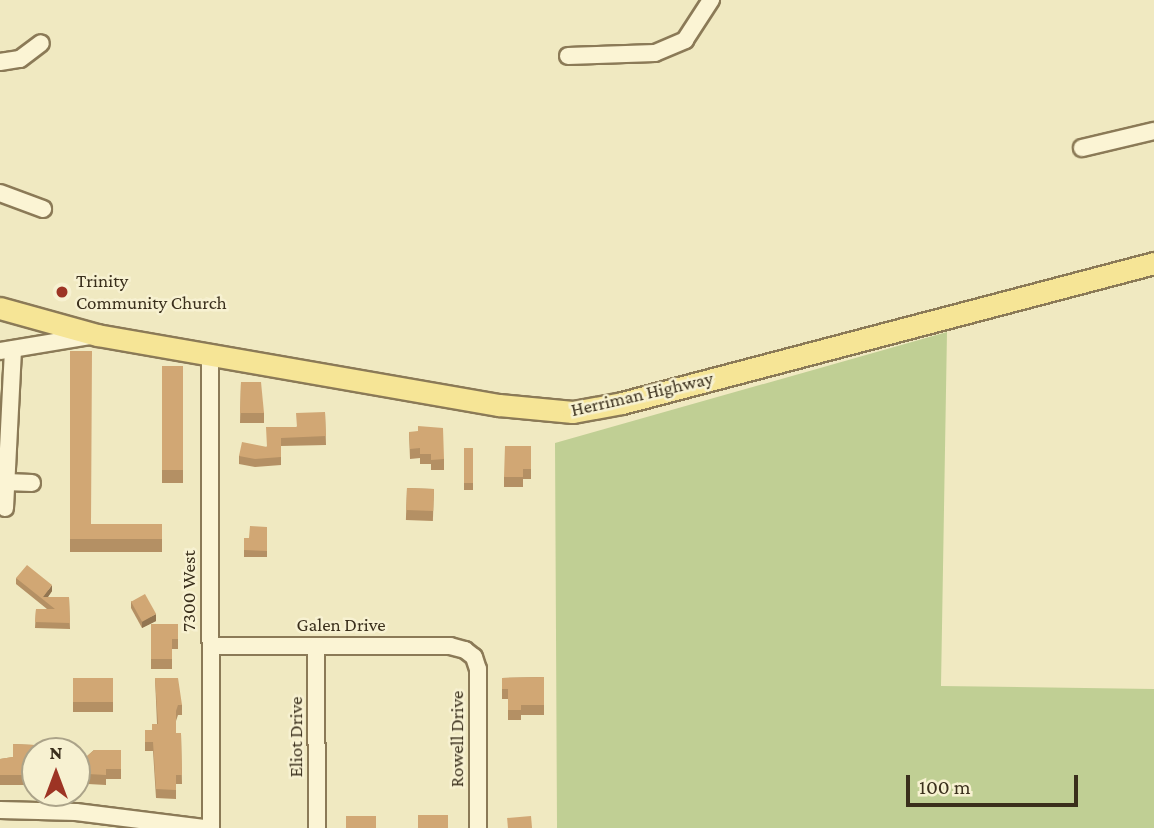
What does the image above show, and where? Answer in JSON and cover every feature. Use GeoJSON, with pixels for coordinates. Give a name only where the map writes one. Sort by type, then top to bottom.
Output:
{"type":"FeatureCollection","features":[{"type":"Feature","properties":{"kind":"main road","name":"Herriman Highway"},"geometry":{"type":"LineString","coordinates":[[0,308],[97,335],[499,405],[573,412],[622,403],[1154,263]]}},
{"type":"Feature","properties":{"kind":"street"},"geometry":{"type":"LineString","coordinates":[[568,56],[655,52],[685,40],[711,0]]}},
{"type":"Feature","properties":{"kind":"street"},"geometry":{"type":"LineString","coordinates":[[0,62],[20,59],[41,43]]}},
{"type":"Feature","properties":{"kind":"street"},"geometry":{"type":"LineString","coordinates":[[1082,148],[1154,131]]}},
{"type":"Feature","properties":{"kind":"street"},"geometry":{"type":"LineString","coordinates":[[0,193],[43,209]]}},
{"type":"Feature","properties":{"kind":"street"},"geometry":{"type":"LineString","coordinates":[[5,508],[7,350],[97,335]]}},
{"type":"Feature","properties":{"kind":"street","name":"7300 West"},"geometry":{"type":"LineString","coordinates":[[209,353],[211,828]]}},
{"type":"Feature","properties":{"kind":"street"},"geometry":{"type":"LineString","coordinates":[[6,482],[32,483]]}},
{"type":"Feature","properties":{"kind":"street","name":"Galen Drive"},"geometry":{"type":"LineString","coordinates":[[211,646],[456,646],[470,653]]}},
{"type":"Feature","properties":{"kind":"street","name":"Eliot Drive"},"geometry":{"type":"LineString","coordinates":[[316,646],[317,828]]}},
{"type":"Feature","properties":{"kind":"street","name":"Rowell Drive"},"geometry":{"type":"LineString","coordinates":[[470,653],[478,669],[478,828]]}},
{"type":"Feature","properties":{"kind":"street"},"geometry":{"type":"LineString","coordinates":[[0,810],[76,812],[204,828]]}},
{"type":"Feature","properties":{"kind":"green space"},"geometry":{"type":"Polygon","coordinates":[[[947,332],[941,686],[1154,689],[1154,828],[557,828],[555,443],[947,332]]]}},
{"type":"Feature","properties":{"kind":"building"},"geometry":{"type":"Polygon","coordinates":[[[70,351],[92,351],[91,524],[162,524],[162,539],[70,539],[70,351]]]}},
{"type":"Feature","properties":{"kind":"building"},"geometry":{"type":"Polygon","coordinates":[[[162,366],[183,366],[183,470],[162,470],[162,366]]]}},
{"type":"Feature","properties":{"kind":"building"},"geometry":{"type":"Polygon","coordinates":[[[241,382],[261,382],[264,413],[240,413],[241,382]]]}},
{"type":"Feature","properties":{"kind":"building"},"geometry":{"type":"Polygon","coordinates":[[[325,412],[326,436],[281,438],[281,457],[255,459],[239,456],[242,442],[267,447],[266,427],[297,427],[296,413],[325,412]]]}},
{"type":"Feature","properties":{"kind":"building"},"geometry":{"type":"Polygon","coordinates":[[[418,426],[443,428],[444,459],[431,460],[431,454],[420,454],[420,448],[410,449],[409,432],[418,431],[418,426]]]}},
{"type":"Feature","properties":{"kind":"building"},"geometry":{"type":"Polygon","coordinates":[[[505,446],[531,446],[531,469],[523,469],[523,477],[504,477],[505,446]]]}},
{"type":"Feature","properties":{"kind":"building"},"geometry":{"type":"Polygon","coordinates":[[[464,448],[473,448],[473,483],[464,483],[464,448]]]}},
{"type":"Feature","properties":{"kind":"building"},"geometry":{"type":"Polygon","coordinates":[[[407,488],[434,489],[433,511],[406,510],[407,488]]]}},
{"type":"Feature","properties":{"kind":"building"},"geometry":{"type":"Polygon","coordinates":[[[250,526],[267,527],[267,551],[244,550],[244,538],[249,538],[250,526]]]}},
{"type":"Feature","properties":{"kind":"building"},"geometry":{"type":"Polygon","coordinates":[[[27,565],[52,585],[43,597],[69,597],[70,623],[35,622],[36,609],[55,609],[16,578],[27,565]]]}},
{"type":"Feature","properties":{"kind":"building"},"geometry":{"type":"Polygon","coordinates":[[[145,594],[156,614],[142,622],[131,602],[145,594]]]}},
{"type":"Feature","properties":{"kind":"building"},"geometry":{"type":"Polygon","coordinates":[[[151,624],[178,624],[178,639],[172,639],[172,659],[151,659],[151,624]]]}},
{"type":"Feature","properties":{"kind":"building"},"geometry":{"type":"Polygon","coordinates":[[[544,677],[544,705],[521,705],[521,710],[508,710],[508,689],[502,689],[502,678],[544,677]]]}},
{"type":"Feature","properties":{"kind":"building"},"geometry":{"type":"Polygon","coordinates":[[[73,678],[113,678],[113,702],[73,702],[73,678]]]}},
{"type":"Feature","properties":{"kind":"building"},"geometry":{"type":"Polygon","coordinates":[[[155,678],[178,678],[182,705],[178,705],[176,711],[176,733],[181,733],[182,775],[176,775],[176,790],[156,789],[153,742],[145,742],[145,730],[152,730],[152,724],[158,724],[155,678]]]}},
{"type":"Feature","properties":{"kind":"building"},"geometry":{"type":"Polygon","coordinates":[[[13,744],[21,744],[21,775],[0,775],[0,759],[13,757],[13,744]]]}},
{"type":"Feature","properties":{"kind":"building"},"geometry":{"type":"Polygon","coordinates":[[[94,750],[121,750],[121,769],[106,769],[106,775],[91,774],[91,753],[94,750]]]}},
{"type":"Feature","properties":{"kind":"building"},"geometry":{"type":"Polygon","coordinates":[[[418,815],[448,815],[448,828],[418,828],[418,815]]]}},
{"type":"Feature","properties":{"kind":"building"},"geometry":{"type":"Polygon","coordinates":[[[346,816],[376,816],[376,828],[346,828],[346,816]]]}},
{"type":"Feature","properties":{"kind":"building"},"geometry":{"type":"Polygon","coordinates":[[[531,816],[532,828],[508,828],[507,818],[531,816]]]}},
{"type":"Feature","properties":{"kind":"place","name":"Trinity Community Church"},"geometry":{"type":"Point","coordinates":[62,292]}}]}
